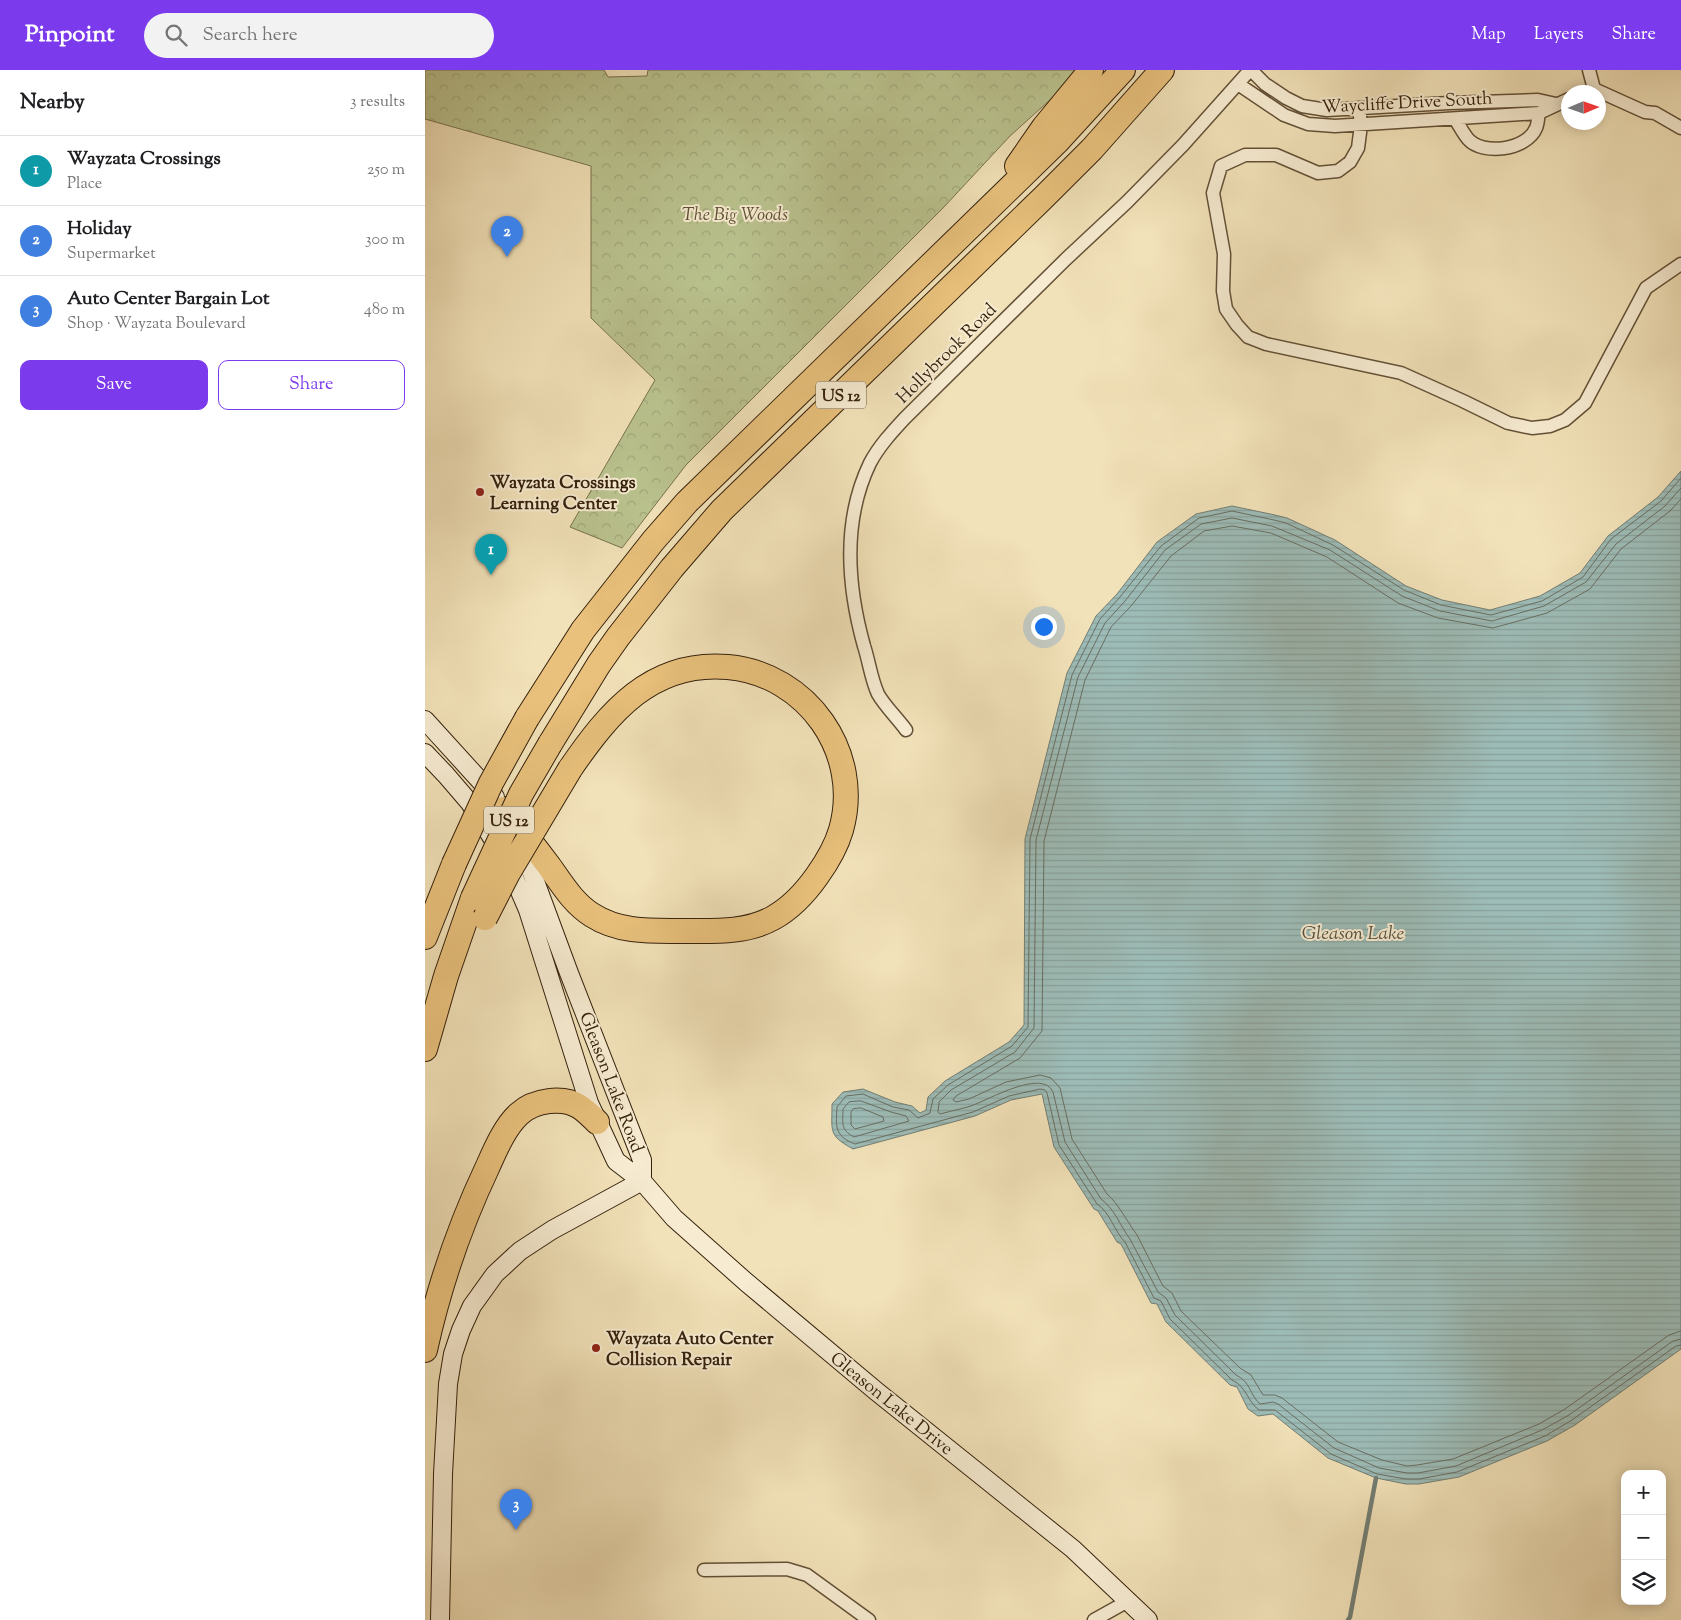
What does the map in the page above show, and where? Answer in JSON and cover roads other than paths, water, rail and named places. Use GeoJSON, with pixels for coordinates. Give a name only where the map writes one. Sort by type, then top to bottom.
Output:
{"type":"FeatureCollection","features":[{"type":"Feature","properties":{"kind":"highway"},"geometry":{"type":"LineString","coordinates":[[983,213],[1044,126],[1091,70]]}},
{"type":"Feature","properties":{"kind":"highway","name":"US 12"},"geometry":{"type":"LineString","coordinates":[[425,937],[467,832],[491,783],[527,718],[583,630],[647,548],[687,502],[1057,142],[1123,70]]}},
{"type":"Feature","properties":{"kind":"highway","name":"US 12"},"geometry":{"type":"LineString","coordinates":[[479,908],[521,794],[549,744],[599,664],[672,568],[722,510],[1044,197],[1106,134],[1162,70]]}},
{"type":"Feature","properties":{"kind":"highway"},"geometry":{"type":"LineString","coordinates":[[425,1049],[446,976],[479,908],[508,873],[570,769],[605,721],[649,683],[693,668],[715,666],[737,668],[758,673],[781,683],[797,693],[821,721],[835,746],[844,773],[846,794],[839,836],[825,864],[807,889],[786,910],[772,919],[757,925],[734,930],[712,932],[630,930],[613,925],[584,909],[573,898],[523,831],[503,808]]}},
{"type":"Feature","properties":{"kind":"highway"},"geometry":{"type":"LineString","coordinates":[[425,1350],[441,1283],[461,1226],[479,1184],[507,1130],[519,1114],[531,1106],[559,1100],[581,1107],[597,1122]]}},
{"type":"Feature","properties":{"kind":"main road","name":"Gleason Lake Road"},"geometry":{"type":"LineString","coordinates":[[425,720],[470,768],[503,808],[532,872],[569,974],[627,1118],[642,1160],[642,1181]]}},
{"type":"Feature","properties":{"kind":"main road","name":"Gleason Lake Road"},"geometry":{"type":"LineString","coordinates":[[425,754],[446,775],[470,804],[507,861],[528,910],[570,1045],[597,1122],[616,1162],[642,1181]]}},
{"type":"Feature","properties":{"kind":"main road","name":"Gleason Lake Drive"},"geometry":{"type":"LineString","coordinates":[[642,1181],[674,1218],[746,1282],[876,1391],[1073,1549],[1148,1620]]}},
{"type":"Feature","properties":{"kind":"main road"},"geometry":{"type":"LineString","coordinates":[[440,1620],[448,1384],[453,1354],[472,1306],[495,1274],[520,1250],[552,1230],[642,1181]]}},
{"type":"Feature","properties":{"kind":"street","name":"Hollybrook Road"},"geometry":{"type":"LineString","coordinates":[[906,730],[878,694],[857,622],[851,580],[850,544],[853,510],[860,487],[871,462],[884,442],[905,418],[1066,258],[1133,196],[1183,145],[1250,70]]}},
{"type":"Feature","properties":{"kind":"street","name":"Waycliffe Drive South"},"geometry":{"type":"LineString","coordinates":[[1250,70],[1265,84],[1302,106],[1327,110],[1538,100],[1556,104]]}},
{"type":"Feature","properties":{"kind":"street"},"geometry":{"type":"LineString","coordinates":[[1589,70],[1590,85]]}},
{"type":"Feature","properties":{"kind":"street","name":"Waycliffe Drive South"},"geometry":{"type":"LineString","coordinates":[[1238,84],[1285,115],[1308,124],[1335,126],[1539,112],[1561,102]]}},
{"type":"Feature","properties":{"kind":"street"},"geometry":{"type":"LineString","coordinates":[[1606,97],[1645,112],[1655,113],[1681,128]]}},
{"type":"Feature","properties":{"kind":"street"},"geometry":{"type":"LineString","coordinates":[[1359,108],[1361,125],[1358,148],[1350,162],[1338,172],[1318,173],[1276,156],[1245,155],[1221,166],[1213,193],[1224,254],[1223,291],[1226,309],[1248,337],[1266,344],[1401,373],[1463,400],[1508,423],[1532,428],[1550,426],[1565,420],[1585,404],[1646,288],[1681,264]]}},
{"type":"Feature","properties":{"kind":"street"},"geometry":{"type":"LineString","coordinates":[[1455,119],[1468,140],[1478,146],[1498,149],[1509,148],[1530,136],[1536,128],[1539,112]]}},
{"type":"Feature","properties":{"kind":"street"},"geometry":{"type":"LineString","coordinates":[[704,1570],[787,1569],[807,1575],[869,1620]]}},
{"type":"Feature","properties":{"kind":"street"},"geometry":{"type":"LineString","coordinates":[[1094,1620],[1128,1601]]}},
{"type":"Feature","properties":{"kind":"water","name":"Gleason Lake"},"geometry":{"type":"Polygon","coordinates":[[[1681,471],[1681,1349],[1575,1425],[1547,1441],[1459,1477],[1419,1484],[1406,1484],[1376,1478],[1328,1458],[1273,1414],[1258,1416],[1248,1409],[1237,1387],[1230,1385],[1166,1322],[1157,1304],[1151,1303],[1121,1244],[1117,1242],[1098,1211],[1094,1209],[1054,1147],[1042,1094],[1011,1100],[975,1116],[853,1149],[835,1136],[832,1127],[832,1104],[843,1092],[863,1089],[895,1102],[912,1106],[920,1113],[926,1110],[928,1097],[945,1081],[1009,1042],[1024,1025],[1025,839],[1067,673],[1096,616],[1117,594],[1157,542],[1196,514],[1232,506],[1287,518],[1335,540],[1406,586],[1442,600],[1490,610],[1540,596],[1580,573],[1608,536],[1658,497],[1681,471]]]}},
{"type":"Feature","properties":{"kind":"waterway"},"geometry":{"type":"LineString","coordinates":[[1348,1620],[1376,1478]]}},
{"type":"Feature","properties":{"kind":"place","name":"Holiday"},"geometry":{"type":"Point","coordinates":[507,257]}},
{"type":"Feature","properties":{"kind":"place","name":"Wayzata Crossings Learning Center"},"geometry":{"type":"Point","coordinates":[480,492]}},
{"type":"Feature","properties":{"kind":"place","name":"Wayzata Crossings"},"geometry":{"type":"Point","coordinates":[491,575]}},
{"type":"Feature","properties":{"kind":"place","name":"Wayzata Auto Center Collision Repair"},"geometry":{"type":"Point","coordinates":[596,1348]}},
{"type":"Feature","properties":{"kind":"place","name":"Auto Center Bargain Lot"},"geometry":{"type":"Point","coordinates":[516,1530]}},
{"type":"Feature","properties":{"kind":"park label","name":"The Big Woods"},"geometry":{"type":"Point","coordinates":[735,214]}}]}
